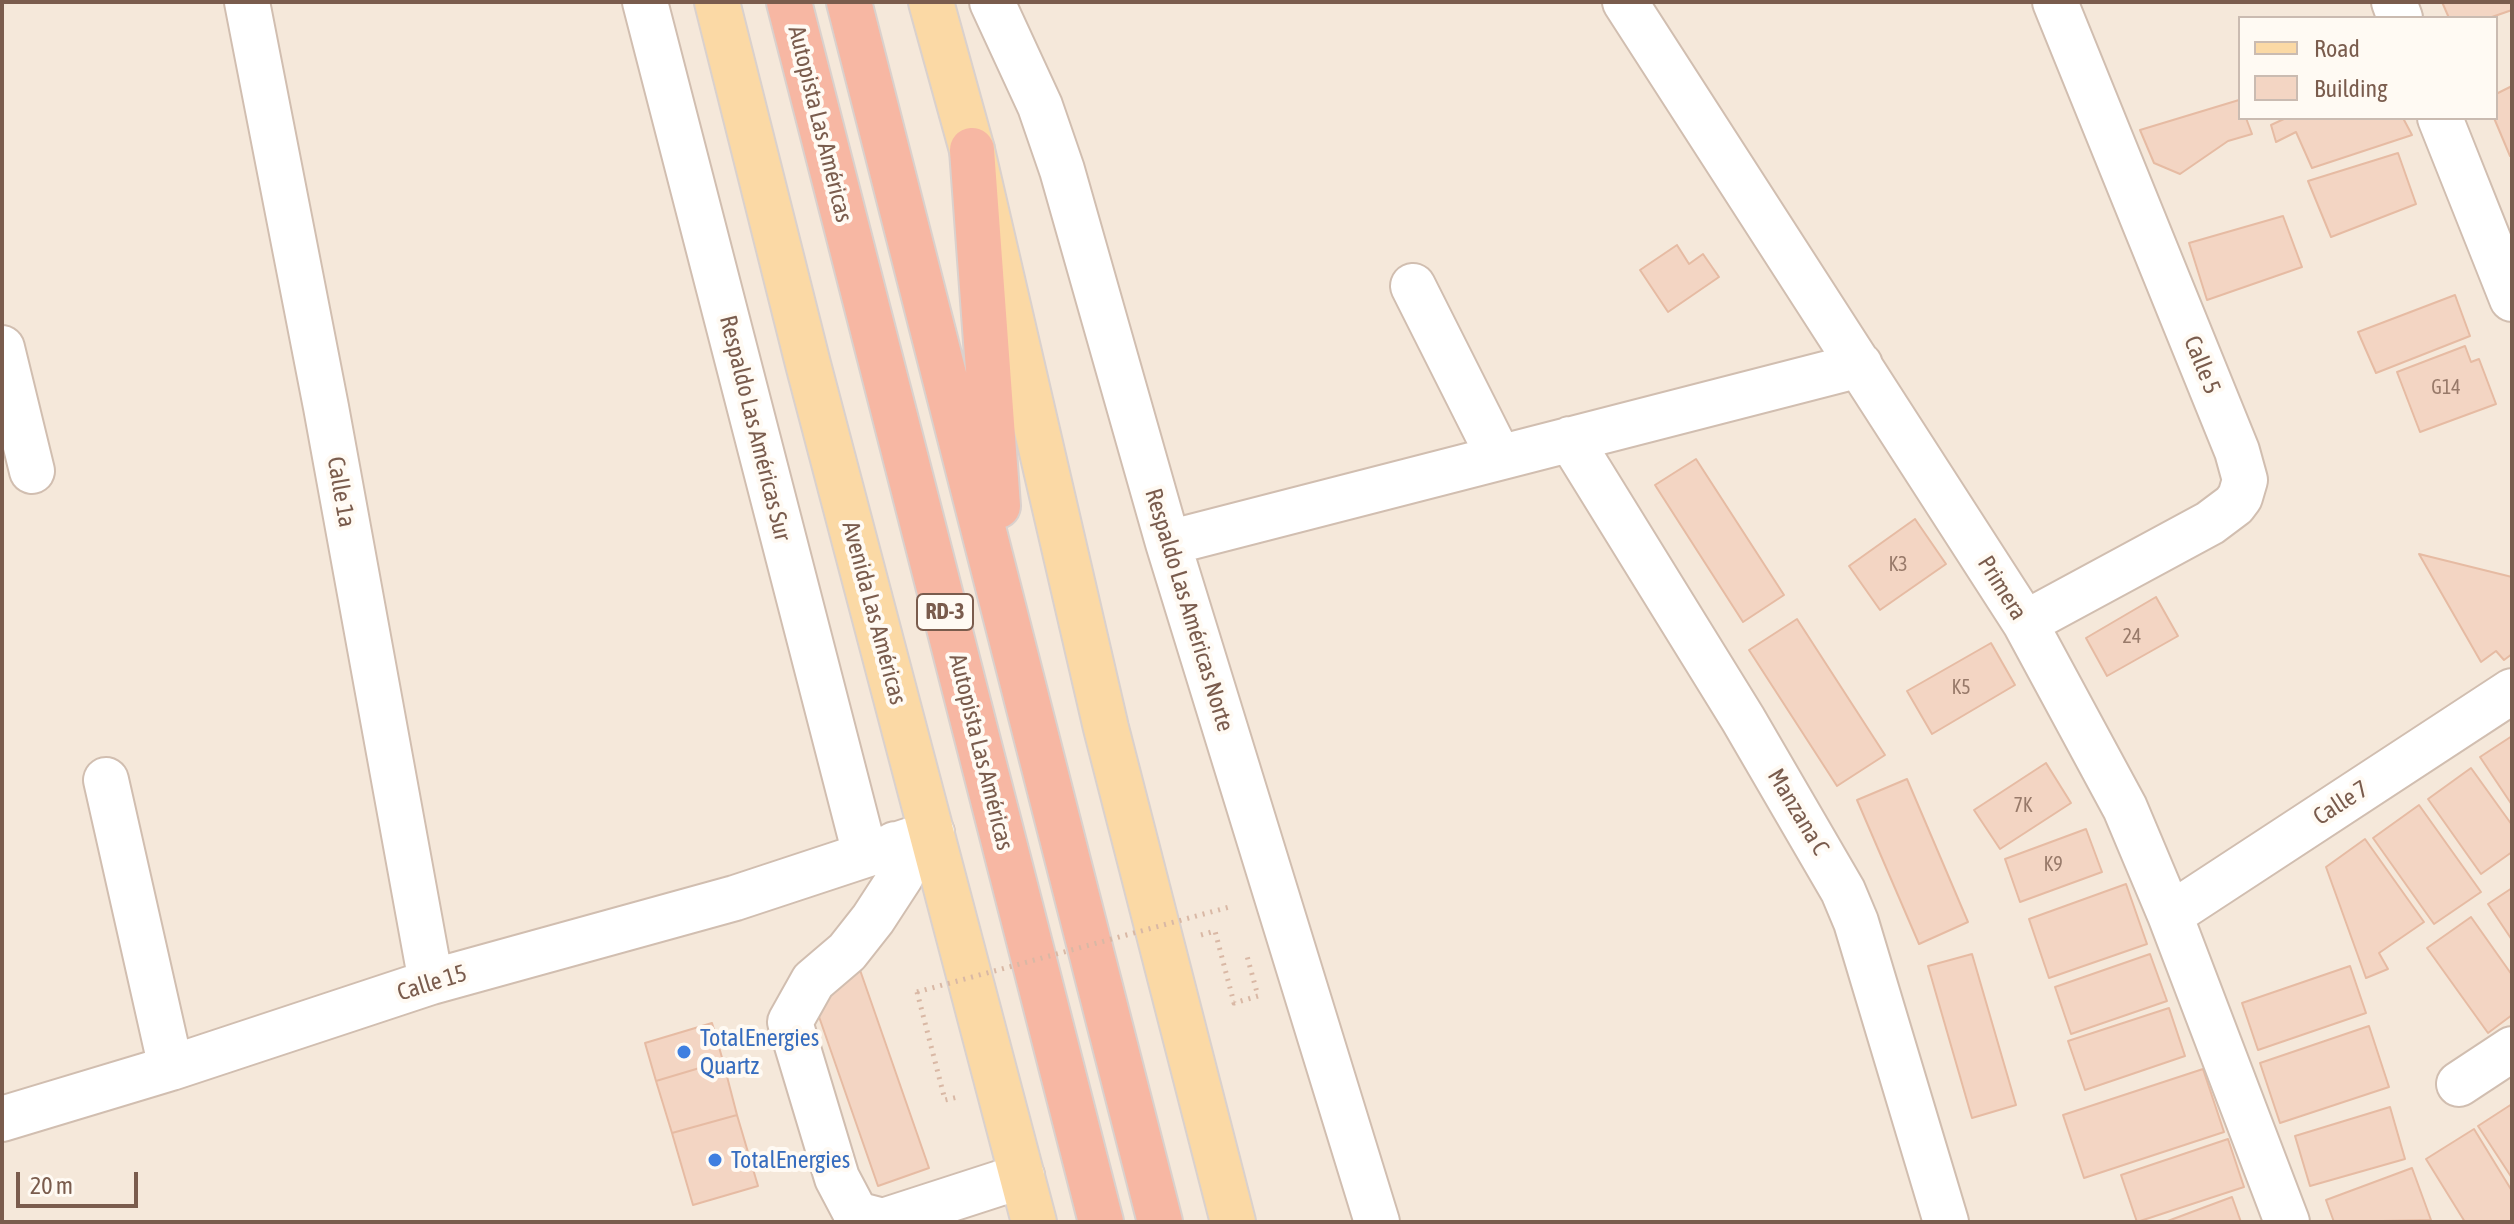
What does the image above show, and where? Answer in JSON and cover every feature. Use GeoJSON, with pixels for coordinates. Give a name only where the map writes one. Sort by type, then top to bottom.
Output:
{"type":"FeatureCollection","features":[{"type":"Feature","properties":{"kind":"highway","name":"Autopista Las Américas"},"geometry":{"type":"LineString","coordinates":[[789,2],[1101,1222]]}},
{"type":"Feature","properties":{"kind":"highway","name":"RD-3"},"geometry":{"type":"LineString","coordinates":[[849,2],[1160,1222]]}},
{"type":"Feature","properties":{"kind":"highway"},"geometry":{"type":"LineString","coordinates":[[972,150],[1007,624]]}},
{"type":"Feature","properties":{"kind":"main road","name":"Avenida Las Américas"},"geometry":{"type":"LineString","coordinates":[[717,2],[808,364],[897,844],[1022,1176],[1034,1222]]}},
{"type":"Feature","properties":{"kind":"main road"},"geometry":{"type":"LineString","coordinates":[[931,2],[972,150],[1106,728],[1233,1222]]}},
{"type":"Feature","properties":{"kind":"street","name":"Calle 1a"},"geometry":{"type":"LineString","coordinates":[[247,2],[326,407],[431,982]]}},
{"type":"Feature","properties":{"kind":"street","name":"Respaldo Las Américas Sur"},"geometry":{"type":"LineString","coordinates":[[645,2],[897,844],[901,876],[847,952],[813,981],[790,1022],[837,1178],[856,1214],[883,1221],[1022,1176]]}},
{"type":"Feature","properties":{"kind":"street","name":"Respaldo Las Américas Norte"},"geometry":{"type":"LineString","coordinates":[[992,2],[1034,93],[1062,170],[1168,543],[1377,1222]]}},
{"type":"Feature","properties":{"kind":"street","name":"Primera"},"geometry":{"type":"LineString","coordinates":[[1625,2],[2025,623],[2125,808],[2170,915],[2287,1222]]}},
{"type":"Feature","properties":{"kind":"street","name":"Calle 5"},"geometry":{"type":"LineString","coordinates":[[2025,623],[2219,518],[2240,497],[2245,480],[2231,436],[2055,2]]}},
{"type":"Feature","properties":{"kind":"street"},"geometry":{"type":"LineString","coordinates":[[2441,120],[2512,299]]}},
{"type":"Feature","properties":{"kind":"street"},"geometry":{"type":"LineString","coordinates":[[1413,286],[1499,457]]}},
{"type":"Feature","properties":{"kind":"street"},"geometry":{"type":"LineString","coordinates":[[2,348],[32,471]]}},
{"type":"Feature","properties":{"kind":"street"},"geometry":{"type":"LineString","coordinates":[[1168,543],[1860,365]]}},
{"type":"Feature","properties":{"kind":"street","name":"Manzana C"},"geometry":{"type":"LineString","coordinates":[[1570,439],[1736,707],[1843,891],[1856,922],[1946,1222]]}},
{"type":"Feature","properties":{"kind":"street","name":"Calle 7"},"geometry":{"type":"LineString","coordinates":[[2170,915],[2512,691]]}},
{"type":"Feature","properties":{"kind":"street"},"geometry":{"type":"LineString","coordinates":[[106,780],[171,1068]]}},
{"type":"Feature","properties":{"kind":"street","name":"Calle 15"},"geometry":{"type":"LineString","coordinates":[[2,1119],[171,1068],[431,982],[735,898],[897,844]]}},
{"type":"Feature","properties":{"kind":"street"},"geometry":{"type":"LineString","coordinates":[[2459,1084],[2512,1049]]}},
{"type":"Feature","properties":{"kind":"path"},"geometry":{"type":"LineString","coordinates":[[964,1096],[945,1100],[917,992],[1233,906],[1237,921]]}},
{"type":"Feature","properties":{"kind":"path"},"geometry":{"type":"LineString","coordinates":[[1215,931],[1234,1003],[1258,996],[1245,951]]}},
{"type":"Feature","properties":{"kind":"shaded area"},"geometry":{"type":"Polygon","coordinates":[[[2,2],[2512,2],[2512,1222],[2,1222],[2,2]]]}},
{"type":"Feature","properties":{"kind":"building"},"geometry":{"type":"Polygon","coordinates":[[[2442,2],[2512,2],[2512,10],[2495,16],[2448,16],[2442,2]]]}},
{"type":"Feature","properties":{"kind":"building"},"geometry":{"type":"Polygon","coordinates":[[[2512,86],[2510,156],[2495,120],[2498,120],[2498,93],[2512,86]]]}},
{"type":"Feature","properties":{"kind":"building"},"geometry":{"type":"Polygon","coordinates":[[[2238,100],[2238,120],[2247,120],[2252,134],[2228,141],[2180,174],[2154,163],[2140,130],[2238,100]]]}},
{"type":"Feature","properties":{"kind":"building"},"geometry":{"type":"Polygon","coordinates":[[[2282,120],[2404,120],[2412,135],[2312,168],[2296,132],[2276,142],[2271,125],[2282,120]]]}},
{"type":"Feature","properties":{"kind":"building"},"geometry":{"type":"Polygon","coordinates":[[[2398,153],[2416,204],[2331,237],[2308,181],[2398,153]]]}},
{"type":"Feature","properties":{"kind":"building"},"geometry":{"type":"Polygon","coordinates":[[[2283,216],[2302,267],[2207,300],[2189,243],[2283,216]]]}},
{"type":"Feature","properties":{"kind":"building"},"geometry":{"type":"Polygon","coordinates":[[[1677,245],[1689,264],[1703,254],[1719,277],[1668,312],[1640,270],[1677,245]]]}},
{"type":"Feature","properties":{"kind":"building"},"geometry":{"type":"Polygon","coordinates":[[[2455,295],[2470,336],[2376,373],[2358,332],[2455,295]]]}},
{"type":"Feature","properties":{"kind":"building"},"geometry":{"type":"Polygon","coordinates":[[[2465,346],[2471,362],[2479,359],[2496,404],[2420,432],[2397,372],[2465,346]]]}},
{"type":"Feature","properties":{"kind":"building"},"geometry":{"type":"Polygon","coordinates":[[[1696,459],[1784,595],[1743,622],[1655,485],[1696,459]]]}},
{"type":"Feature","properties":{"kind":"building"},"geometry":{"type":"Polygon","coordinates":[[[1915,519],[1946,564],[1880,610],[1849,566],[1915,519]]]}},
{"type":"Feature","properties":{"kind":"building"},"geometry":{"type":"Polygon","coordinates":[[[2419,554],[2512,577],[2512,654],[2504,660],[2496,651],[2481,662],[2419,554]]]}},
{"type":"Feature","properties":{"kind":"building"},"geometry":{"type":"Polygon","coordinates":[[[2156,597],[2178,636],[2107,676],[2086,638],[2156,597]]]}},
{"type":"Feature","properties":{"kind":"building"},"geometry":{"type":"Polygon","coordinates":[[[1797,619],[1885,755],[1837,786],[1749,650],[1797,619]]]}},
{"type":"Feature","properties":{"kind":"building"},"geometry":{"type":"Polygon","coordinates":[[[1991,643],[2015,685],[1932,734],[1907,691],[1991,643]]]}},
{"type":"Feature","properties":{"kind":"building"},"geometry":{"type":"Polygon","coordinates":[[[2512,736],[2512,805],[2480,757],[2512,736]]]}},
{"type":"Feature","properties":{"kind":"building"},"geometry":{"type":"Polygon","coordinates":[[[2046,763],[2071,803],[2000,849],[1974,810],[2046,763]]]}},
{"type":"Feature","properties":{"kind":"building"},"geometry":{"type":"Polygon","coordinates":[[[2471,768],[2512,825],[2512,852],[2481,874],[2428,799],[2471,768]]]}},
{"type":"Feature","properties":{"kind":"building"},"geometry":{"type":"Polygon","coordinates":[[[1907,779],[1968,922],[1919,944],[1857,800],[1907,779]]]}},
{"type":"Feature","properties":{"kind":"building"},"geometry":{"type":"Polygon","coordinates":[[[2419,805],[2481,892],[2434,924],[2373,838],[2419,805]]]}},
{"type":"Feature","properties":{"kind":"building"},"geometry":{"type":"Polygon","coordinates":[[[2086,829],[2102,872],[2020,902],[2005,859],[2086,829]]]}},
{"type":"Feature","properties":{"kind":"building"},"geometry":{"type":"Polygon","coordinates":[[[2365,839],[2424,922],[2379,953],[2388,969],[2366,978],[2326,867],[2365,839]]]}},
{"type":"Feature","properties":{"kind":"building"},"geometry":{"type":"Polygon","coordinates":[[[2126,884],[2147,944],[2049,978],[2029,919],[2126,884]]]}},
{"type":"Feature","properties":{"kind":"building"},"geometry":{"type":"Polygon","coordinates":[[[2512,888],[2512,940],[2488,904],[2512,888]]]}},
{"type":"Feature","properties":{"kind":"building"},"geometry":{"type":"Polygon","coordinates":[[[2471,917],[2512,975],[2512,1015],[2488,1033],[2427,948],[2471,917]]]}},
{"type":"Feature","properties":{"kind":"building"},"geometry":{"type":"Polygon","coordinates":[[[1972,954],[2016,1105],[1972,1118],[1928,966],[1972,954]]]}},
{"type":"Feature","properties":{"kind":"building"},"geometry":{"type":"Polygon","coordinates":[[[2150,954],[2167,1001],[2071,1034],[2055,987],[2150,954]]]}},
{"type":"Feature","properties":{"kind":"building"},"geometry":{"type":"Polygon","coordinates":[[[2350,966],[2366,1013],[2258,1050],[2242,1003],[2350,966]]]}},
{"type":"Feature","properties":{"kind":"building","name":"TotalEnergies"},"geometry":{"type":"Polygon","coordinates":[[[860,970],[929,1168],[878,1186],[809,988],[860,970]]]}},
{"type":"Feature","properties":{"kind":"building"},"geometry":{"type":"Polygon","coordinates":[[[2169,1008],[2185,1056],[2085,1090],[2068,1041],[2169,1008]]]}},
{"type":"Feature","properties":{"kind":"building","name":"TotalEnergies Quartz"},"geometry":{"type":"Polygon","coordinates":[[[712,1023],[723,1061],[656,1081],[645,1043],[712,1023]]]}},
{"type":"Feature","properties":{"kind":"building"},"geometry":{"type":"Polygon","coordinates":[[[2369,1026],[2389,1087],[2280,1123],[2260,1063],[2369,1026]]]}},
{"type":"Feature","properties":{"kind":"building"},"geometry":{"type":"Polygon","coordinates":[[[723,1061],[737,1115],[672,1133],[656,1081],[723,1061]]]}},
{"type":"Feature","properties":{"kind":"building"},"geometry":{"type":"Polygon","coordinates":[[[2203,1069],[2224,1132],[2084,1178],[2063,1115],[2203,1069]]]}},
{"type":"Feature","properties":{"kind":"building"},"geometry":{"type":"Polygon","coordinates":[[[2512,1104],[2512,1178],[2478,1126],[2512,1104]]]}},
{"type":"Feature","properties":{"kind":"building"},"geometry":{"type":"Polygon","coordinates":[[[2390,1107],[2405,1159],[2310,1186],[2295,1136],[2390,1107]]]}},
{"type":"Feature","properties":{"kind":"building","name":"TotalEnergies"},"geometry":{"type":"Polygon","coordinates":[[[737,1115],[758,1186],[693,1205],[672,1133],[737,1115]]]}},
{"type":"Feature","properties":{"kind":"building"},"geometry":{"type":"Polygon","coordinates":[[[2474,1129],[2512,1191],[2512,1222],[2465,1222],[2426,1159],[2474,1129]]]}},
{"type":"Feature","properties":{"kind":"building"},"geometry":{"type":"Polygon","coordinates":[[[2228,1139],[2244,1187],[2137,1222],[2121,1175],[2228,1139]]]}},
{"type":"Feature","properties":{"kind":"building"},"geometry":{"type":"Polygon","coordinates":[[[2412,1168],[2431,1220],[2334,1222],[2326,1200],[2412,1168]]]}},
{"type":"Feature","properties":{"kind":"building"},"geometry":{"type":"Polygon","coordinates":[[[2232,1197],[2241,1222],[2165,1222],[2232,1197]]]}},
{"type":"Feature","properties":{"kind":"place","name":"TotalEnergies Quartz"},"geometry":{"type":"Point","coordinates":[684,1052]}},
{"type":"Feature","properties":{"kind":"place","name":"TotalEnergies"},"geometry":{"type":"Point","coordinates":[715,1160]}}]}
